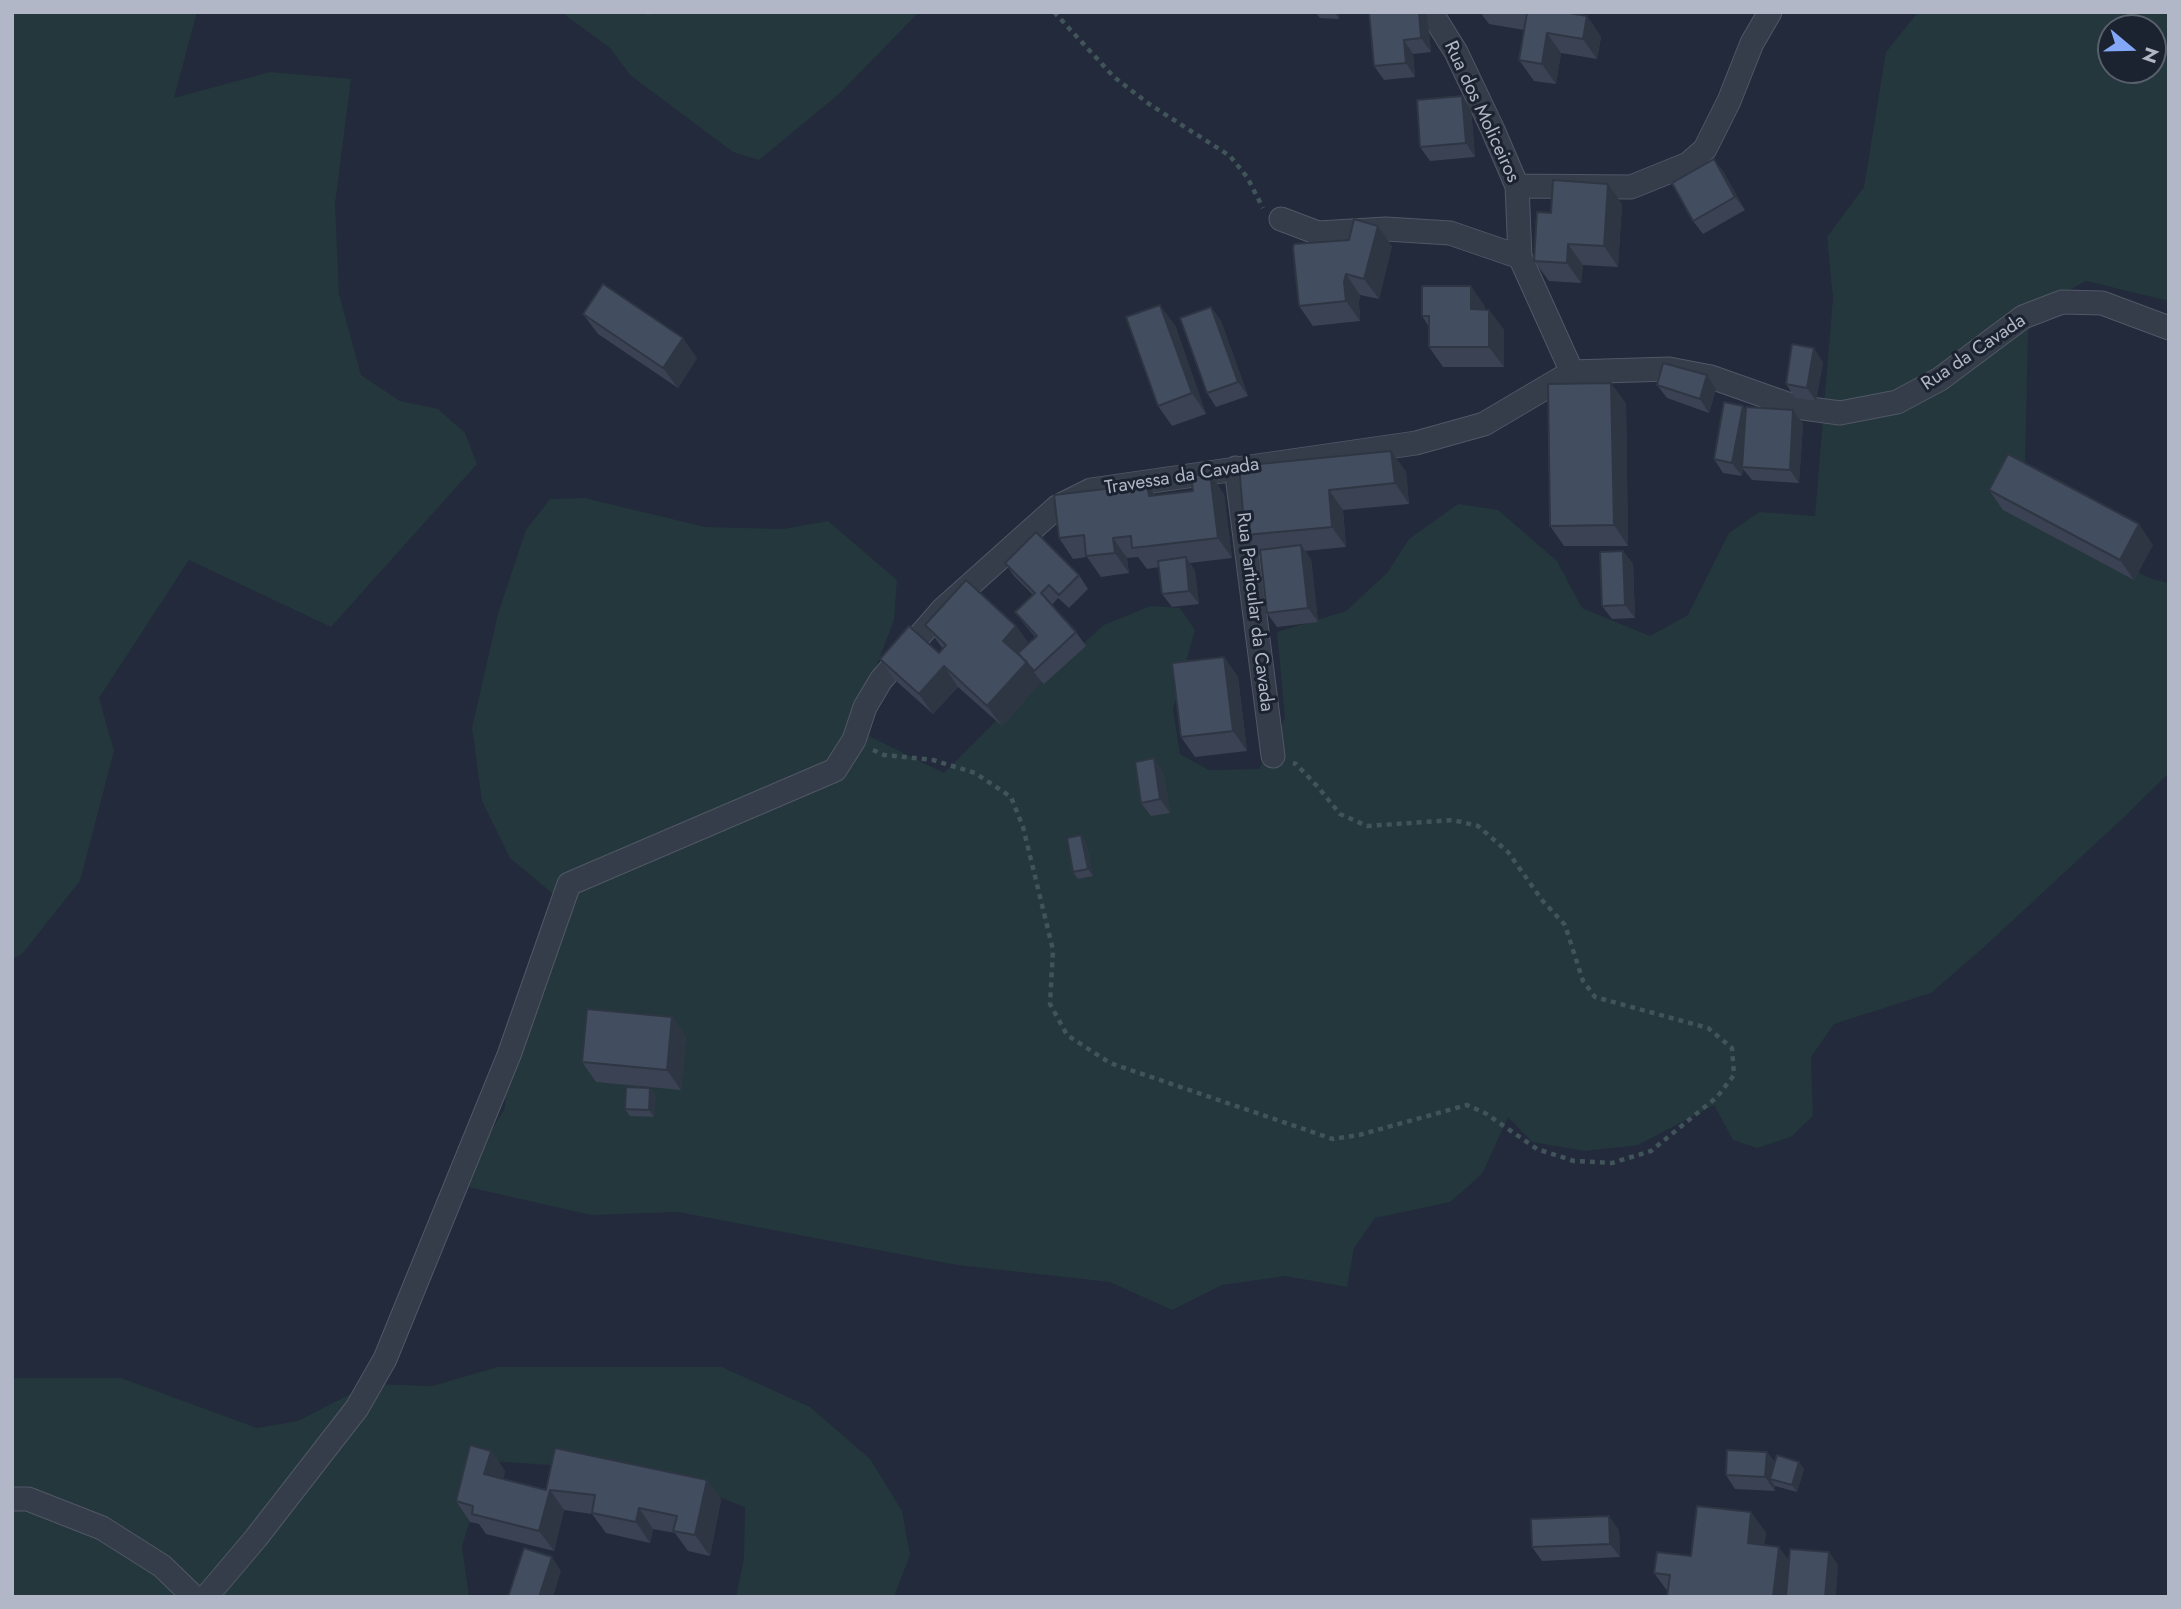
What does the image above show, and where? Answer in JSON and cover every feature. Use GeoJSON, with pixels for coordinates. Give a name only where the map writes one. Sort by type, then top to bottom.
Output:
{"type":"FeatureCollection","features":[{"type":"Feature","properties":{"kind":"street","name":"Rua dos Moliceiros"},"geometry":{"type":"LineString","coordinates":[[1431,12],[1456,52],[1517,186],[1520,257],[1572,372]]}},
{"type":"Feature","properties":{"kind":"street"},"geometry":{"type":"LineString","coordinates":[[1517,186],[1631,187],[1688,164],[1705,149],[1729,101],[1752,43],[1770,12]]}},
{"type":"Feature","properties":{"kind":"street"},"geometry":{"type":"LineString","coordinates":[[1281,219],[1318,233],[1386,229],[1450,233],[1520,257]]}},
{"type":"Feature","properties":{"kind":"street","name":"Rua da Cavada"},"geometry":{"type":"LineString","coordinates":[[1572,372],[1669,369],[1711,377],[1796,407],[1840,413],[1896,402],[1940,379],[2022,317],[2062,302],[2102,303],[2169,328]]}},
{"type":"Feature","properties":{"kind":"street","name":"Travessa da Cavada"},"geometry":{"type":"LineString","coordinates":[[206,1597],[257,1538],[356,1408],[385,1359],[509,1055],[569,884],[835,770],[854,740],[865,706],[881,680],[943,609],[1057,507],[1091,490],[1416,443],[1484,424],[1572,372]]}},
{"type":"Feature","properties":{"kind":"street","name":"Rua Particular da Cavada"},"geometry":{"type":"LineString","coordinates":[[1236,468],[1273,756]]}},
{"type":"Feature","properties":{"kind":"street"},"geometry":{"type":"LineString","coordinates":[[12,1499],[28,1499],[102,1528],[162,1566],[194,1597]]}},
{"type":"Feature","properties":{"kind":"path"},"geometry":{"type":"LineString","coordinates":[[646,12],[653,12]]}},
{"type":"Feature","properties":{"kind":"path"},"geometry":{"type":"LineString","coordinates":[[1054,12],[1114,77],[1149,104],[1230,156],[1247,177],[1262,207],[1281,219]]}},
{"type":"Feature","properties":{"kind":"path"},"geometry":{"type":"LineString","coordinates":[[854,740],[884,755],[933,760],[975,773],[1011,797],[1023,827],[1053,950],[1050,1004],[1067,1034],[1110,1063],[1333,1139],[1359,1135],[1467,1105],[1485,1113],[1537,1149],[1574,1161],[1612,1163],[1651,1151],[1717,1097],[1734,1076],[1732,1048],[1708,1028],[1595,997],[1583,981],[1565,925],[1542,900],[1508,852],[1478,826],[1453,820],[1367,826],[1340,814],[1296,764],[1273,756]]}},
{"type":"Feature","properties":{"kind":"green space"},"geometry":{"type":"Polygon","coordinates":[[[12,12],[197,12],[174,98],[270,72],[351,79],[335,204],[339,294],[361,375],[400,401],[438,409],[465,433],[477,464],[331,627],[189,560],[99,698],[114,751],[80,881],[22,954],[12,959],[12,12]]]}},
{"type":"Feature","properties":{"kind":"green space"},"geometry":{"type":"Polygon","coordinates":[[[561,12],[919,12],[839,94],[759,160],[733,152],[630,75],[610,48],[561,12]]]}},
{"type":"Feature","properties":{"kind":"green space"},"geometry":{"type":"Polygon","coordinates":[[[1918,12],[2169,12],[2169,301],[2086,281],[2053,299],[2028,331],[2024,517],[2152,579],[2169,583],[2169,773],[1983,948],[1931,993],[1834,1024],[1811,1057],[1813,1116],[1791,1137],[1757,1148],[1733,1140],[1714,1105],[1638,1145],[1585,1151],[1532,1142],[1508,1117],[1482,1174],[1450,1202],[1375,1218],[1354,1248],[1347,1287],[1285,1276],[1222,1285],[1172,1310],[1110,1282],[957,1265],[678,1212],[591,1215],[459,1185],[505,1108],[507,1061],[553,894],[510,858],[482,801],[472,728],[498,614],[526,530],[550,499],[585,498],[705,527],[783,529],[828,521],[897,580],[894,620],[857,717],[867,735],[944,773],[998,719],[1104,625],[1150,606],[1180,608],[1195,630],[1173,709],[1180,754],[1209,770],[1259,769],[1285,718],[1277,632],[1346,611],[1387,573],[1409,539],[1458,504],[1498,510],[1557,561],[1582,608],[1650,636],[1688,615],[1729,533],[1759,512],[1815,516],[1833,298],[1827,237],[1864,187],[1886,52],[1918,12]]]}},
{"type":"Feature","properties":{"kind":"green space"},"geometry":{"type":"Polygon","coordinates":[[[498,1367],[722,1367],[810,1407],[870,1459],[902,1511],[910,1555],[894,1597],[736,1597],[744,1558],[745,1507],[687,1485],[594,1468],[489,1461],[462,1546],[469,1597],[12,1597],[12,1378],[121,1378],[257,1428],[298,1421],[370,1384],[432,1386],[498,1367]]]}},
{"type":"Feature","properties":{"kind":"building"},"geometry":{"type":"Polygon","coordinates":[[[1369,12],[1419,12],[1421,38],[1404,40],[1406,63],[1374,66],[1369,12]]]}},
{"type":"Feature","properties":{"kind":"building"},"geometry":{"type":"Polygon","coordinates":[[[1524,12],[1563,12],[1587,16],[1583,39],[1547,33],[1542,64],[1519,60],[1527,13],[1524,12]]]}},
{"type":"Feature","properties":{"kind":"building"},"geometry":{"type":"Polygon","coordinates":[[[1462,96],[1466,143],[1420,147],[1417,100],[1462,96]]]}},
{"type":"Feature","properties":{"kind":"building"},"geometry":{"type":"Polygon","coordinates":[[[1714,159],[1735,197],[1693,221],[1672,183],[1714,159]]]}},
{"type":"Feature","properties":{"kind":"building"},"geometry":{"type":"Polygon","coordinates":[[[1553,180],[1608,184],[1604,246],[1568,244],[1567,263],[1534,261],[1537,212],[1551,213],[1553,180]]]}},
{"type":"Feature","properties":{"kind":"building"},"geometry":{"type":"Polygon","coordinates":[[[1354,219],[1378,226],[1364,279],[1346,274],[1346,301],[1299,306],[1294,244],[1349,240],[1354,219]]]}},
{"type":"Feature","properties":{"kind":"building"},"geometry":{"type":"Polygon","coordinates":[[[603,284],[683,338],[663,368],[583,314],[603,284]]]}},
{"type":"Feature","properties":{"kind":"building"},"geometry":{"type":"Polygon","coordinates":[[[1422,286],[1471,286],[1471,309],[1489,310],[1489,347],[1429,347],[1429,316],[1422,316],[1422,286]]]}},
{"type":"Feature","properties":{"kind":"building"},"geometry":{"type":"Polygon","coordinates":[[[1160,305],[1192,393],[1158,406],[1126,317],[1160,305]]]}},
{"type":"Feature","properties":{"kind":"building"},"geometry":{"type":"Polygon","coordinates":[[[1211,307],[1238,382],[1207,393],[1180,318],[1211,307]]]}},
{"type":"Feature","properties":{"kind":"building"},"geometry":{"type":"Polygon","coordinates":[[[1792,344],[1814,348],[1807,388],[1786,384],[1792,344]]]}},
{"type":"Feature","properties":{"kind":"building"},"geometry":{"type":"Polygon","coordinates":[[[1663,363],[1707,375],[1700,399],[1657,385],[1663,363]]]}},
{"type":"Feature","properties":{"kind":"building"},"geometry":{"type":"Polygon","coordinates":[[[1611,383],[1614,525],[1550,526],[1548,384],[1611,383]]]}},
{"type":"Feature","properties":{"kind":"building"},"geometry":{"type":"Polygon","coordinates":[[[1724,402],[1743,406],[1732,463],[1714,459],[1724,402]]]}},
{"type":"Feature","properties":{"kind":"building"},"geometry":{"type":"Polygon","coordinates":[[[1746,407],[1793,410],[1790,470],[1742,467],[1746,407]]]}},
{"type":"Feature","properties":{"kind":"building"},"geometry":{"type":"Polygon","coordinates":[[[1391,451],[1395,483],[1329,490],[1332,527],[1245,535],[1239,466],[1391,451]]]}},
{"type":"Feature","properties":{"kind":"building"},"geometry":{"type":"Polygon","coordinates":[[[2008,454],[2139,524],[2120,560],[1989,490],[2008,454]]]}},
{"type":"Feature","properties":{"kind":"building"},"geometry":{"type":"Polygon","coordinates":[[[1210,473],[1218,538],[1132,548],[1131,536],[1113,538],[1115,553],[1086,556],[1084,535],[1059,538],[1054,495],[1147,484],[1149,496],[1193,491],[1191,476],[1210,473]]]}},
{"type":"Feature","properties":{"kind":"building"},"geometry":{"type":"Polygon","coordinates":[[[1036,532],[1079,575],[1059,595],[1049,585],[1041,593],[1076,632],[1034,671],[1018,653],[1037,636],[1015,612],[1035,593],[1005,563],[1036,532]]]}},
{"type":"Feature","properties":{"kind":"building"},"geometry":{"type":"Polygon","coordinates":[[[1301,545],[1308,608],[1267,613],[1260,550],[1301,545]]]}},
{"type":"Feature","properties":{"kind":"building"},"geometry":{"type":"Polygon","coordinates":[[[1623,551],[1625,605],[1602,606],[1600,552],[1623,551]]]}},
{"type":"Feature","properties":{"kind":"building"},"geometry":{"type":"Polygon","coordinates":[[[1186,557],[1189,591],[1162,594],[1158,561],[1186,557]]]}},
{"type":"Feature","properties":{"kind":"building"},"geometry":{"type":"Polygon","coordinates":[[[966,580],[1016,626],[1003,641],[1027,662],[987,706],[944,666],[919,694],[880,659],[909,626],[939,653],[946,645],[925,625],[966,580]]]}},
{"type":"Feature","properties":{"kind":"building"},"geometry":{"type":"Polygon","coordinates":[[[1224,657],[1233,731],[1181,737],[1172,663],[1224,657]]]}},
{"type":"Feature","properties":{"kind":"building"},"geometry":{"type":"Polygon","coordinates":[[[1154,758],[1160,799],[1141,803],[1135,762],[1154,758]]]}},
{"type":"Feature","properties":{"kind":"building"},"geometry":{"type":"Polygon","coordinates":[[[1081,835],[1088,869],[1073,872],[1067,838],[1081,835]]]}},
{"type":"Feature","properties":{"kind":"building"},"geometry":{"type":"Polygon","coordinates":[[[587,1009],[672,1017],[667,1070],[582,1062],[587,1009]]]}},
{"type":"Feature","properties":{"kind":"building"},"geometry":{"type":"Polygon","coordinates":[[[626,1087],[650,1088],[649,1110],[625,1109],[626,1087]]]}},
{"type":"Feature","properties":{"kind":"building"},"geometry":{"type":"Polygon","coordinates":[[[470,1445],[491,1451],[484,1474],[546,1490],[555,1448],[707,1480],[695,1535],[673,1531],[677,1516],[639,1508],[636,1522],[592,1513],[595,1495],[550,1490],[539,1531],[472,1514],[473,1506],[456,1501],[470,1445]]]}},
{"type":"Feature","properties":{"kind":"building"},"geometry":{"type":"Polygon","coordinates":[[[1727,1450],[1767,1452],[1765,1477],[1726,1475],[1727,1450]]]}},
{"type":"Feature","properties":{"kind":"building"},"geometry":{"type":"Polygon","coordinates":[[[1777,1455],[1799,1462],[1792,1485],[1770,1479],[1777,1455]]]}},
{"type":"Feature","properties":{"kind":"building"},"geometry":{"type":"Polygon","coordinates":[[[1697,1506],[1751,1512],[1748,1543],[1779,1547],[1773,1597],[1667,1597],[1670,1575],[1654,1573],[1657,1552],[1691,1556],[1697,1506]]]}},
{"type":"Feature","properties":{"kind":"building"},"geometry":{"type":"Polygon","coordinates":[[[1609,1516],[1610,1544],[1532,1547],[1531,1519],[1609,1516]]]}},
{"type":"Feature","properties":{"kind":"building"},"geometry":{"type":"Polygon","coordinates":[[[524,1548],[552,1557],[539,1597],[508,1597],[524,1548]]]}},
{"type":"Feature","properties":{"kind":"building"},"geometry":{"type":"Polygon","coordinates":[[[1790,1549],[1829,1552],[1825,1597],[1786,1597],[1790,1549]]]}}]}
